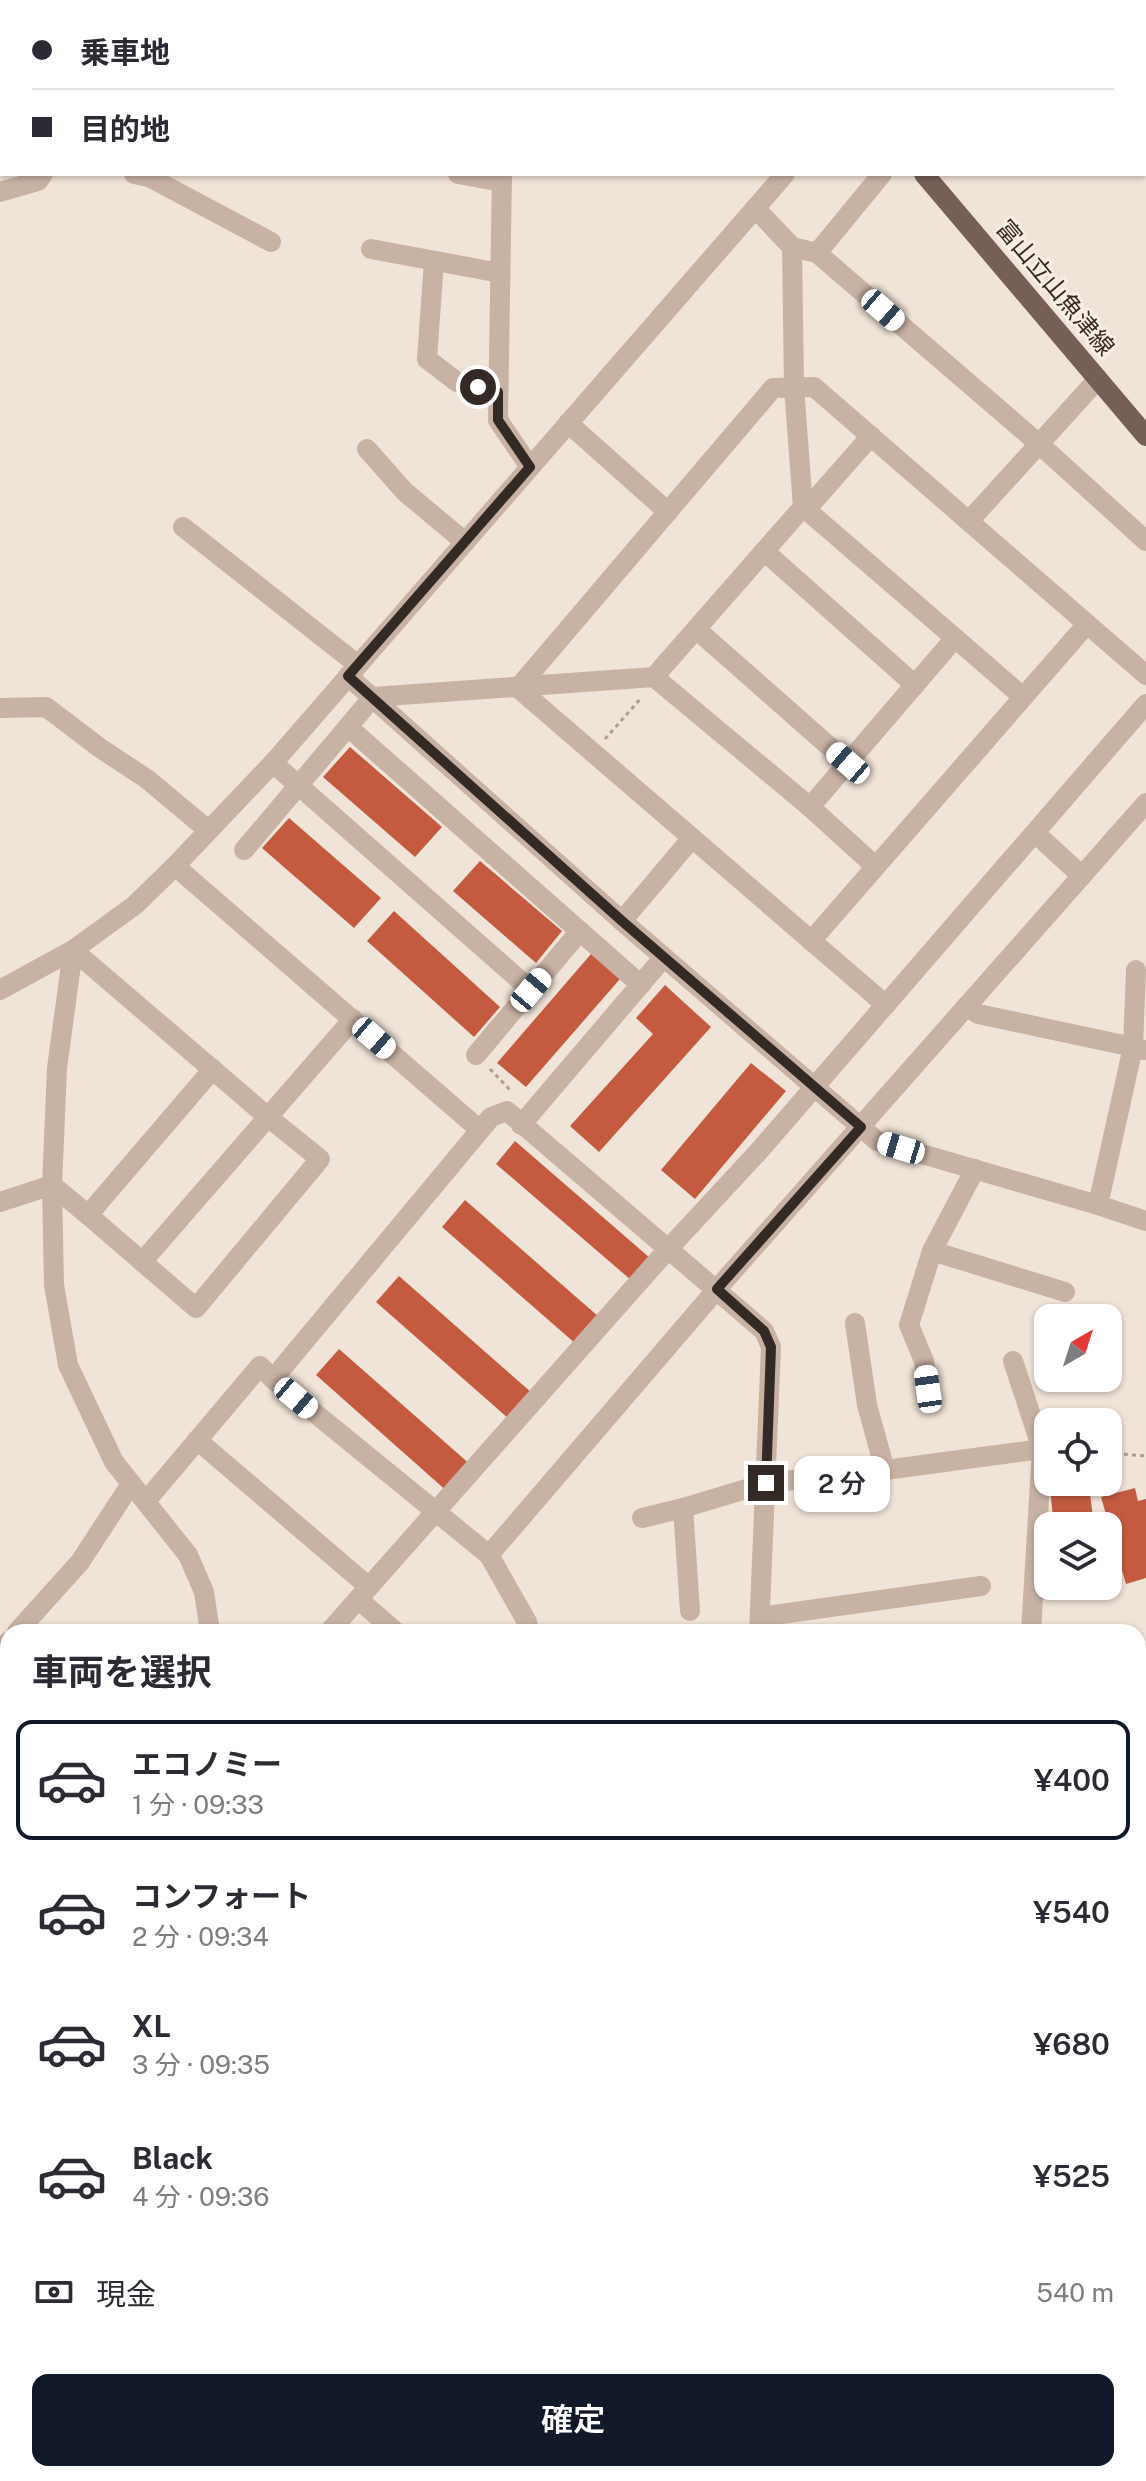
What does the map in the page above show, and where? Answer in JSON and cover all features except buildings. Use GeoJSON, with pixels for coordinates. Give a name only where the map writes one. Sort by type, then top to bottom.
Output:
{"type":"FeatureCollection","features":[{"type":"Feature","properties":{"kind":"main road","name":"富山立山魚津線"},"geometry":{"type":"LineString","coordinates":[[926,176],[1146,436]]}},
{"type":"Feature","properties":{"kind":"street"},"geometry":{"type":"LineString","coordinates":[[0,192],[38,181],[42,176]]}},
{"type":"Feature","properties":{"kind":"street"},"geometry":{"type":"LineString","coordinates":[[144,176],[271,242]]}},
{"type":"Feature","properties":{"kind":"street"},"geometry":{"type":"LineString","coordinates":[[480,176],[502,178],[498,420],[530,467]]}},
{"type":"Feature","properties":{"kind":"street"},"geometry":{"type":"LineString","coordinates":[[0,990],[73,950],[135,905],[175,866],[273,763],[783,176]]}},
{"type":"Feature","properties":{"kind":"street"},"geometry":{"type":"LineString","coordinates":[[817,253],[880,176]]}},
{"type":"Feature","properties":{"kind":"street"},"geometry":{"type":"LineString","coordinates":[[755,208],[792,247],[817,253],[1038,443],[1146,541]]}},
{"type":"Feature","properties":{"kind":"street"},"geometry":{"type":"LineString","coordinates":[[792,247],[794,387],[803,507],[1023,697]]}},
{"type":"Feature","properties":{"kind":"street"},"geometry":{"type":"LineString","coordinates":[[371,249],[500,273]]}},
{"type":"Feature","properties":{"kind":"street"},"geometry":{"type":"LineString","coordinates":[[434,261],[427,359],[457,382],[498,392]]}},
{"type":"Feature","properties":{"kind":"street"},"geometry":{"type":"LineString","coordinates":[[969,521],[1098,379]]}},
{"type":"Feature","properties":{"kind":"street"},"geometry":{"type":"LineString","coordinates":[[518,688],[773,388],[794,387],[814,387],[1146,675]]}},
{"type":"Feature","properties":{"kind":"street"},"geometry":{"type":"LineString","coordinates":[[568,423],[668,512]]}},
{"type":"Feature","properties":{"kind":"street"},"geometry":{"type":"LineString","coordinates":[[244,850],[373,697],[654,677],[803,507],[813,502],[871,436]]}},
{"type":"Feature","properties":{"kind":"street"},"geometry":{"type":"LineString","coordinates":[[367,449],[405,492],[465,542]]}},
{"type":"Feature","properties":{"kind":"street"},"geometry":{"type":"LineString","coordinates":[[183,527],[353,670],[373,697],[622,921],[877,1141],[1146,1221]]}},
{"type":"Feature","properties":{"kind":"street"},"geometry":{"type":"LineString","coordinates":[[764,551],[915,685]]}},
{"type":"Feature","properties":{"kind":"street"},"geometry":{"type":"LineString","coordinates":[[811,941],[1087,624]]}},
{"type":"Feature","properties":{"kind":"street"},"geometry":{"type":"LineString","coordinates":[[696,629],[848,763]]}},
{"type":"Feature","properties":{"kind":"street"},"geometry":{"type":"LineString","coordinates":[[810,807],[955,638]]}},
{"type":"Feature","properties":{"kind":"street"},"geometry":{"type":"LineString","coordinates":[[654,677],[810,807],[875,866]]}},
{"type":"Feature","properties":{"kind":"street"},"geometry":{"type":"LineString","coordinates":[[518,688],[886,1005]]}},
{"type":"Feature","properties":{"kind":"street"},"geometry":{"type":"LineString","coordinates":[[336,1624],[669,1248],[759,1151],[1146,704]]}},
{"type":"Feature","properties":{"kind":"street"},"geometry":{"type":"LineString","coordinates":[[0,708],[46,707],[147,779],[208,830]]}},
{"type":"Feature","properties":{"kind":"street"},"geometry":{"type":"LineString","coordinates":[[348,727],[641,985]]}},
{"type":"Feature","properties":{"kind":"street"},"geometry":{"type":"LineString","coordinates":[[273,763],[531,990]]}},
{"type":"Feature","properties":{"kind":"street"},"geometry":{"type":"LineString","coordinates":[[489,1555],[717,1289],[1146,803]]}},
{"type":"Feature","properties":{"kind":"street"},"geometry":{"type":"LineString","coordinates":[[1035,833],[1082,876]]}},
{"type":"Feature","properties":{"kind":"street"},"geometry":{"type":"LineString","coordinates":[[622,921],[692,838]]}},
{"type":"Feature","properties":{"kind":"street"},"geometry":{"type":"LineString","coordinates":[[175,866],[480,1130]]}},
{"type":"Feature","properties":{"kind":"street"},"geometry":{"type":"LineString","coordinates":[[476,1055],[580,931]]}},
{"type":"Feature","properties":{"kind":"street"},"geometry":{"type":"LineString","coordinates":[[52,1185],[196,1308],[320,1159],[73,950]]}},
{"type":"Feature","properties":{"kind":"street"},"geometry":{"type":"LineString","coordinates":[[73,950],[57,1068],[52,1185],[54,1285],[68,1365],[114,1462],[188,1555],[204,1592],[209,1624]]}},
{"type":"Feature","properties":{"kind":"street"},"geometry":{"type":"LineString","coordinates":[[514,1118],[664,957]]}},
{"type":"Feature","properties":{"kind":"street"},"geometry":{"type":"LineString","coordinates":[[1098,1205],[1139,1049],[1136,970]]}},
{"type":"Feature","properties":{"kind":"street"},"geometry":{"type":"LineString","coordinates":[[967,1006],[978,1014],[1139,1049]]}},
{"type":"Feature","properties":{"kind":"street"},"geometry":{"type":"LineString","coordinates":[[142,1262],[353,1019]]}},
{"type":"Feature","properties":{"kind":"street"},"geometry":{"type":"LineString","coordinates":[[88,1215],[213,1069]]}},
{"type":"Feature","properties":{"kind":"street"},"geometry":{"type":"LineString","coordinates":[[273,1379],[491,1117],[514,1118],[764,1331],[771,1347],[759,1624],[981,1586]]}},
{"type":"Feature","properties":{"kind":"street"},"geometry":{"type":"LineString","coordinates":[[928,1389],[924,1361],[909,1325],[932,1251],[975,1169]]}},
{"type":"Feature","properties":{"kind":"street"},"geometry":{"type":"LineString","coordinates":[[0,1202],[52,1185]]}},
{"type":"Feature","properties":{"kind":"street"},"geometry":{"type":"LineString","coordinates":[[932,1251],[1065,1292]]}},
{"type":"Feature","properties":{"kind":"street"},"geometry":{"type":"LineString","coordinates":[[855,1323],[867,1405],[885,1470]]}},
{"type":"Feature","properties":{"kind":"street"},"geometry":{"type":"LineString","coordinates":[[1013,1361],[1034,1425]]}},
{"type":"Feature","properties":{"kind":"street"},"geometry":{"type":"LineString","coordinates":[[146,1501],[260,1366],[434,1513],[489,1555],[527,1624]]}},
{"type":"Feature","properties":{"kind":"street"},"geometry":{"type":"LineString","coordinates":[[197,1440],[363,1593],[389,1624]]}},
{"type":"Feature","properties":{"kind":"street"},"geometry":{"type":"LineString","coordinates":[[642,1518],[766,1483],[1034,1450]]}},
{"type":"Feature","properties":{"kind":"street"},"geometry":{"type":"LineString","coordinates":[[24,1624],[80,1562],[131,1484]]}},
{"type":"Feature","properties":{"kind":"street"},"geometry":{"type":"LineString","coordinates":[[1031,1624],[1039,1496]]}},
{"type":"Feature","properties":{"kind":"street"},"geometry":{"type":"LineString","coordinates":[[683,1508],[690,1611]]}},
{"type":"Feature","properties":{"kind":"path"},"geometry":{"type":"LineString","coordinates":[[593,753],[648,690],[654,677]]}},
{"type":"Feature","properties":{"kind":"path"},"geometry":{"type":"LineString","coordinates":[[476,1055],[512,1091],[514,1118]]}},
{"type":"Feature","properties":{"kind":"path"},"geometry":{"type":"LineString","coordinates":[[1122,1454],[1146,1456]]}},
{"type":"Feature","properties":{"kind":"route"},"geometry":{"type":"LineString","coordinates":[[478,387],[498,392],[498,420],[530,467],[348,676],[622,921],[861,1127],[717,1289],[764,1331],[771,1347],[766,1483]]}}]}
